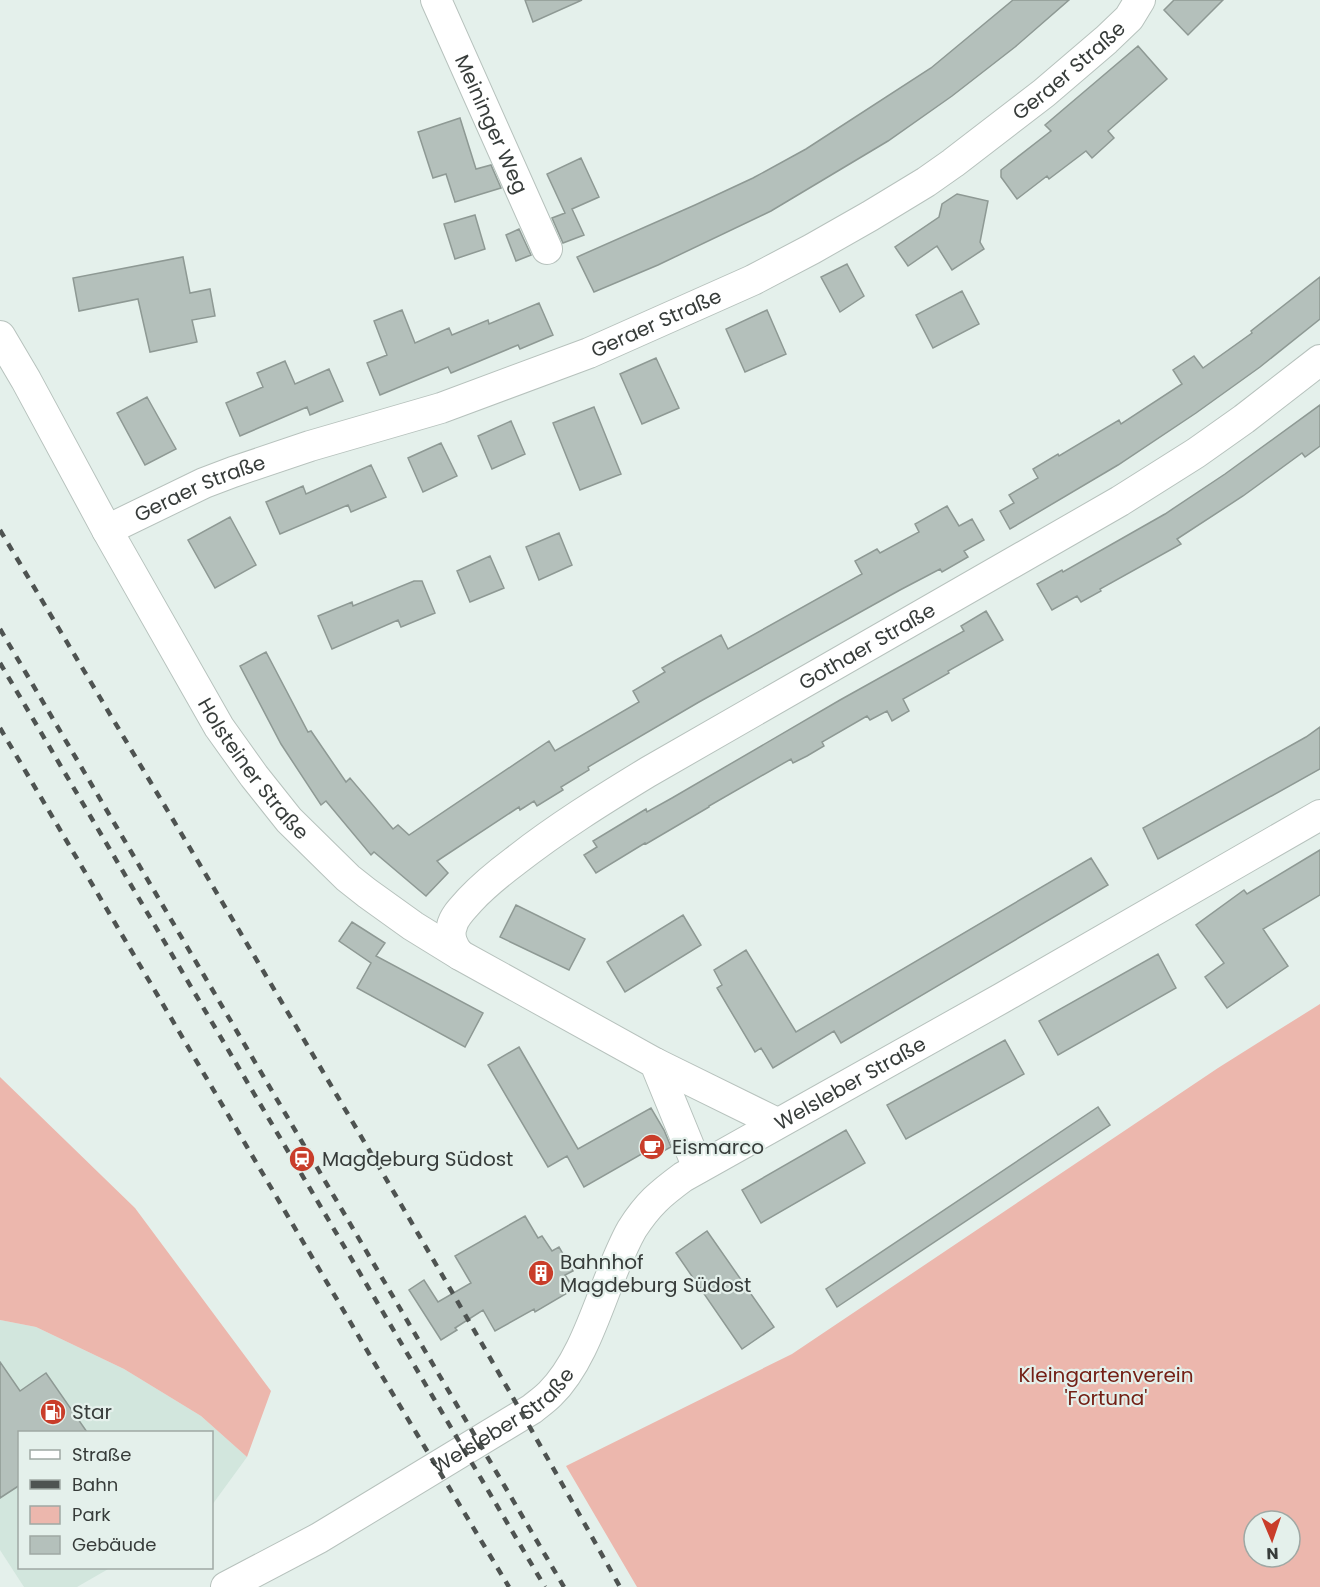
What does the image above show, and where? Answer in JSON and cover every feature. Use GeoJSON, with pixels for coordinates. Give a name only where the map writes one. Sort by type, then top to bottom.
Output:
{"type":"FeatureCollection","features":[{"type":"Feature","properties":{"kind":"street","name":"Meininger Weg"},"geometry":{"type":"LineString","coordinates":[[436,0],[548,249]]}},
{"type":"Feature","properties":{"kind":"street","name":"Geraer Straße"},"geometry":{"type":"LineString","coordinates":[[107,530],[204,483],[232,472],[310,446],[452,404],[589,353],[753,280],[898,199],[979,144],[1115,33],[1133,14],[1140,0]]}},
{"type":"Feature","properties":{"kind":"street","name":"Holsteiner Straße"},"geometry":{"type":"LineString","coordinates":[[0,336],[219,727],[254,776],[290,820],[330,861],[367,893],[460,956],[655,1063],[777,1123]]}},
{"type":"Feature","properties":{"kind":"street","name":"Gothaer Straße"},"geometry":{"type":"LineString","coordinates":[[460,956],[453,945],[451,929],[454,920],[464,908],[488,883],[587,809],[1120,501],[1196,453],[1320,360]]}},
{"type":"Feature","properties":{"kind":"street","name":"Welsleber Straße"},"geometry":{"type":"LineString","coordinates":[[226,1587],[319,1538],[532,1409],[551,1394],[582,1346],[629,1234],[639,1218],[660,1194],[698,1168],[1002,998],[1320,815]]}},
{"type":"Feature","properties":{"kind":"street"},"geometry":{"type":"LineString","coordinates":[[655,1063],[698,1168]]}},
{"type":"Feature","properties":{"kind":"shaded area"},"geometry":{"type":"Polygon","coordinates":[[[0,1320],[36,1327],[124,1369],[201,1416],[247,1457],[213,1504],[213,1431],[18,1431],[18,1569],[108,1569],[77,1587],[24,1587],[0,1550],[0,1320]]]}},
{"type":"Feature","properties":{"kind":"green space","name":"Kleingartenverein 'Fortuna'"},"geometry":{"type":"Polygon","coordinates":[[[1320,1004],[1320,1587],[637,1587],[566,1466],[792,1354],[1218,1068],[1320,1004]]]}},
{"type":"Feature","properties":{"kind":"green space"},"geometry":{"type":"Polygon","coordinates":[[[0,1077],[135,1208],[271,1391],[247,1457],[201,1416],[124,1369],[36,1327],[0,1320],[0,1077]]]}},
{"type":"Feature","properties":{"kind":"building"},"geometry":{"type":"Polygon","coordinates":[[[525,0],[582,0],[533,22],[525,0]]]}},
{"type":"Feature","properties":{"kind":"building"},"geometry":{"type":"Polygon","coordinates":[[[1013,0],[1069,0],[1015,47],[952,96],[888,141],[771,211],[658,265],[594,292],[577,257],[753,178],[806,149],[931,68],[1013,0]]]}},
{"type":"Feature","properties":{"kind":"building"},"geometry":{"type":"Polygon","coordinates":[[[1174,0],[1223,0],[1188,35],[1164,10],[1174,0]]]}},
{"type":"Feature","properties":{"kind":"building"},"geometry":{"type":"Polygon","coordinates":[[[1138,46],[1167,79],[1108,131],[1114,138],[1092,158],[1086,151],[1049,179],[1047,176],[1017,199],[1001,177],[1001,170],[1051,131],[1045,125],[1138,46]]]}},
{"type":"Feature","properties":{"kind":"building"},"geometry":{"type":"Polygon","coordinates":[[[460,118],[476,169],[491,165],[501,188],[455,202],[446,174],[433,178],[418,132],[460,118]]]}},
{"type":"Feature","properties":{"kind":"building"},"geometry":{"type":"Polygon","coordinates":[[[581,158],[599,197],[572,209],[584,235],[563,243],[552,218],[565,213],[547,174],[581,158]]]}},
{"type":"Feature","properties":{"kind":"building"},"geometry":{"type":"Polygon","coordinates":[[[957,194],[988,201],[980,242],[984,249],[952,270],[937,246],[908,266],[895,247],[939,217],[942,204],[957,194]]]}},
{"type":"Feature","properties":{"kind":"building"},"geometry":{"type":"Polygon","coordinates":[[[475,215],[485,249],[455,259],[444,224],[475,215]]]}},
{"type":"Feature","properties":{"kind":"building"},"geometry":{"type":"Polygon","coordinates":[[[519,229],[531,255],[516,261],[506,235],[519,229]]]}},
{"type":"Feature","properties":{"kind":"building"},"geometry":{"type":"Polygon","coordinates":[[[183,257],[190,293],[210,289],[215,316],[192,320],[197,342],[150,352],[138,299],[79,311],[73,278],[183,257]]]}},
{"type":"Feature","properties":{"kind":"building"},"geometry":{"type":"Polygon","coordinates":[[[847,264],[864,296],[840,312],[821,277],[847,264]]]}},
{"type":"Feature","properties":{"kind":"building"},"geometry":{"type":"Polygon","coordinates":[[[1320,277],[1320,319],[1260,367],[1196,413],[1118,465],[1010,529],[1000,511],[1014,503],[1009,495],[1038,478],[1033,469],[1119,420],[1121,424],[1182,384],[1173,370],[1194,356],[1203,368],[1252,333],[1251,331],[1320,277]]]}},
{"type":"Feature","properties":{"kind":"building"},"geometry":{"type":"Polygon","coordinates":[[[962,291],[979,324],[933,348],[916,315],[962,291]]]}},
{"type":"Feature","properties":{"kind":"building"},"geometry":{"type":"Polygon","coordinates":[[[539,303],[553,335],[520,349],[518,345],[451,373],[448,367],[380,395],[367,363],[387,355],[374,321],[402,310],[415,343],[449,328],[452,335],[488,320],[489,324],[539,303]]]}},
{"type":"Feature","properties":{"kind":"building"},"geometry":{"type":"Polygon","coordinates":[[[767,310],[786,354],[745,372],[726,329],[767,310]]]}},
{"type":"Feature","properties":{"kind":"building"},"geometry":{"type":"Polygon","coordinates":[[[656,358],[679,408],[642,424],[620,374],[656,358]]]}},
{"type":"Feature","properties":{"kind":"building"},"geometry":{"type":"Polygon","coordinates":[[[285,361],[295,384],[329,369],[343,401],[310,415],[307,407],[240,436],[226,403],[263,387],[257,373],[285,361]]]}},
{"type":"Feature","properties":{"kind":"building"},"geometry":{"type":"Polygon","coordinates":[[[147,397],[176,449],[145,465],[117,413],[147,397]]]}},
{"type":"Feature","properties":{"kind":"building"},"geometry":{"type":"Polygon","coordinates":[[[1320,405],[1320,446],[1305,457],[1302,453],[1243,496],[1177,539],[1181,544],[1081,602],[1077,596],[1052,610],[1037,584],[1062,570],[1063,572],[1165,514],[1320,405]]]}},
{"type":"Feature","properties":{"kind":"building"},"geometry":{"type":"Polygon","coordinates":[[[594,407],[621,474],[580,490],[553,423],[594,407]]]}},
{"type":"Feature","properties":{"kind":"building"},"geometry":{"type":"Polygon","coordinates":[[[511,421],[525,454],[492,469],[478,436],[511,421]]]}},
{"type":"Feature","properties":{"kind":"building"},"geometry":{"type":"Polygon","coordinates":[[[441,443],[457,476],[423,492],[408,458],[441,443]]]}},
{"type":"Feature","properties":{"kind":"building"},"geometry":{"type":"Polygon","coordinates":[[[371,465],[386,497],[351,512],[348,505],[280,534],[266,502],[303,486],[306,494],[371,465]]]}},
{"type":"Feature","properties":{"kind":"building"},"geometry":{"type":"Polygon","coordinates":[[[947,506],[959,526],[972,519],[984,540],[964,551],[968,557],[942,572],[940,569],[900,590],[699,702],[588,767],[589,770],[561,787],[563,790],[537,806],[534,801],[520,810],[519,807],[437,861],[448,873],[426,896],[374,852],[371,855],[326,801],[321,805],[281,744],[240,666],[266,652],[308,732],[311,731],[346,782],[350,778],[393,829],[398,825],[409,835],[549,741],[555,751],[639,702],[633,691],[665,672],[662,668],[721,635],[728,649],[862,574],[855,561],[877,549],[880,553],[919,532],[915,524],[947,506]]]}},
{"type":"Feature","properties":{"kind":"building"},"geometry":{"type":"Polygon","coordinates":[[[230,517],[256,565],[215,588],[188,540],[230,517]]]}},
{"type":"Feature","properties":{"kind":"building"},"geometry":{"type":"Polygon","coordinates":[[[559,533],[572,565],[539,580],[526,547],[559,533]]]}},
{"type":"Feature","properties":{"kind":"building"},"geometry":{"type":"Polygon","coordinates":[[[490,556],[504,588],[470,602],[457,571],[490,556]]]}},
{"type":"Feature","properties":{"kind":"building"},"geometry":{"type":"Polygon","coordinates":[[[414,581],[422,581],[435,613],[401,627],[398,620],[332,649],[318,616],[352,602],[353,606],[414,581]]]}},
{"type":"Feature","properties":{"kind":"building"},"geometry":{"type":"Polygon","coordinates":[[[986,611],[1003,640],[903,699],[909,711],[892,721],[887,711],[870,720],[867,716],[822,742],[824,746],[807,756],[793,763],[791,759],[596,873],[584,855],[597,847],[593,841],[964,631],[961,626],[986,611]]]}},
{"type":"Feature","properties":{"kind":"building"},"geometry":{"type":"Polygon","coordinates":[[[1320,727],[1320,769],[1158,859],[1143,828],[1320,727]]]}},
{"type":"Feature","properties":{"kind":"building"},"geometry":{"type":"Polygon","coordinates":[[[1320,850],[1320,895],[1263,929],[1288,966],[1227,1008],[1205,977],[1224,963],[1196,925],[1244,890],[1247,894],[1320,850]]]}},
{"type":"Feature","properties":{"kind":"building"},"geometry":{"type":"Polygon","coordinates":[[[1091,858],[1108,885],[841,1043],[834,1031],[773,1068],[761,1048],[755,1052],[717,988],[722,985],[714,970],[746,950],[796,1032],[1091,858]]]}},
{"type":"Feature","properties":{"kind":"building"},"geometry":{"type":"Polygon","coordinates":[[[516,905],[585,939],[569,970],[500,937],[516,905]]]}},
{"type":"Feature","properties":{"kind":"building"},"geometry":{"type":"Polygon","coordinates":[[[683,915],[701,945],[625,992],[607,962],[683,915]]]}},
{"type":"Feature","properties":{"kind":"building"},"geometry":{"type":"Polygon","coordinates":[[[352,922],[385,943],[376,956],[483,1013],[465,1047],[357,988],[371,963],[339,941],[352,922]]]}},
{"type":"Feature","properties":{"kind":"building"},"geometry":{"type":"Polygon","coordinates":[[[1158,954],[1176,988],[1058,1055],[1039,1021],[1158,954]]]}},
{"type":"Feature","properties":{"kind":"building"},"geometry":{"type":"Polygon","coordinates":[[[1005,1040],[1024,1074],[906,1139],[887,1105],[1005,1040]]]}},
{"type":"Feature","properties":{"kind":"building"},"geometry":{"type":"Polygon","coordinates":[[[519,1047],[578,1149],[651,1108],[671,1147],[649,1159],[645,1152],[584,1187],[567,1156],[548,1167],[488,1065],[519,1047]]]}},
{"type":"Feature","properties":{"kind":"building"},"geometry":{"type":"Polygon","coordinates":[[[1098,1107],[1110,1125],[837,1307],[826,1289],[1098,1107]]]}},
{"type":"Feature","properties":{"kind":"building"},"geometry":{"type":"Polygon","coordinates":[[[846,1130],[865,1163],[761,1223],[742,1190],[846,1130]]]}},
{"type":"Feature","properties":{"kind":"building"},"geometry":{"type":"Polygon","coordinates":[[[525,1216],[538,1238],[542,1236],[552,1251],[559,1247],[573,1271],[565,1275],[574,1289],[535,1312],[534,1309],[495,1331],[483,1310],[441,1340],[409,1290],[424,1280],[438,1302],[471,1283],[455,1256],[525,1216]]]}},
{"type":"Feature","properties":{"kind":"building"},"geometry":{"type":"Polygon","coordinates":[[[707,1231],[774,1327],[742,1349],[676,1253],[707,1231]]]}},
{"type":"Feature","properties":{"kind":"building"},"geometry":{"type":"Polygon","coordinates":[[[0,1362],[20,1391],[46,1373],[86,1431],[18,1431],[18,1486],[0,1498],[0,1362]]]}},
{"type":"Feature","properties":{"kind":"railway"},"geometry":{"type":"LineString","coordinates":[[0,530],[391,1188],[620,1587]]}},
{"type":"Feature","properties":{"kind":"railway"},"geometry":{"type":"LineString","coordinates":[[0,629],[564,1587]]}},
{"type":"Feature","properties":{"kind":"railway"},"geometry":{"type":"LineString","coordinates":[[0,663],[545,1587]]}},
{"type":"Feature","properties":{"kind":"railway"},"geometry":{"type":"LineString","coordinates":[[0,728],[509,1587]]}},
{"type":"Feature","properties":{"kind":"place","name":"Eismarco"},"geometry":{"type":"Point","coordinates":[652,1147]}},
{"type":"Feature","properties":{"kind":"place","name":"Magdeburg Südost"},"geometry":{"type":"Point","coordinates":[302,1159]}},
{"type":"Feature","properties":{"kind":"place","name":"Bahnhof Magdeburg Südost"},"geometry":{"type":"Point","coordinates":[541,1273]}},
{"type":"Feature","properties":{"kind":"place","name":"Star"},"geometry":{"type":"Point","coordinates":[53,1412]}}]}
